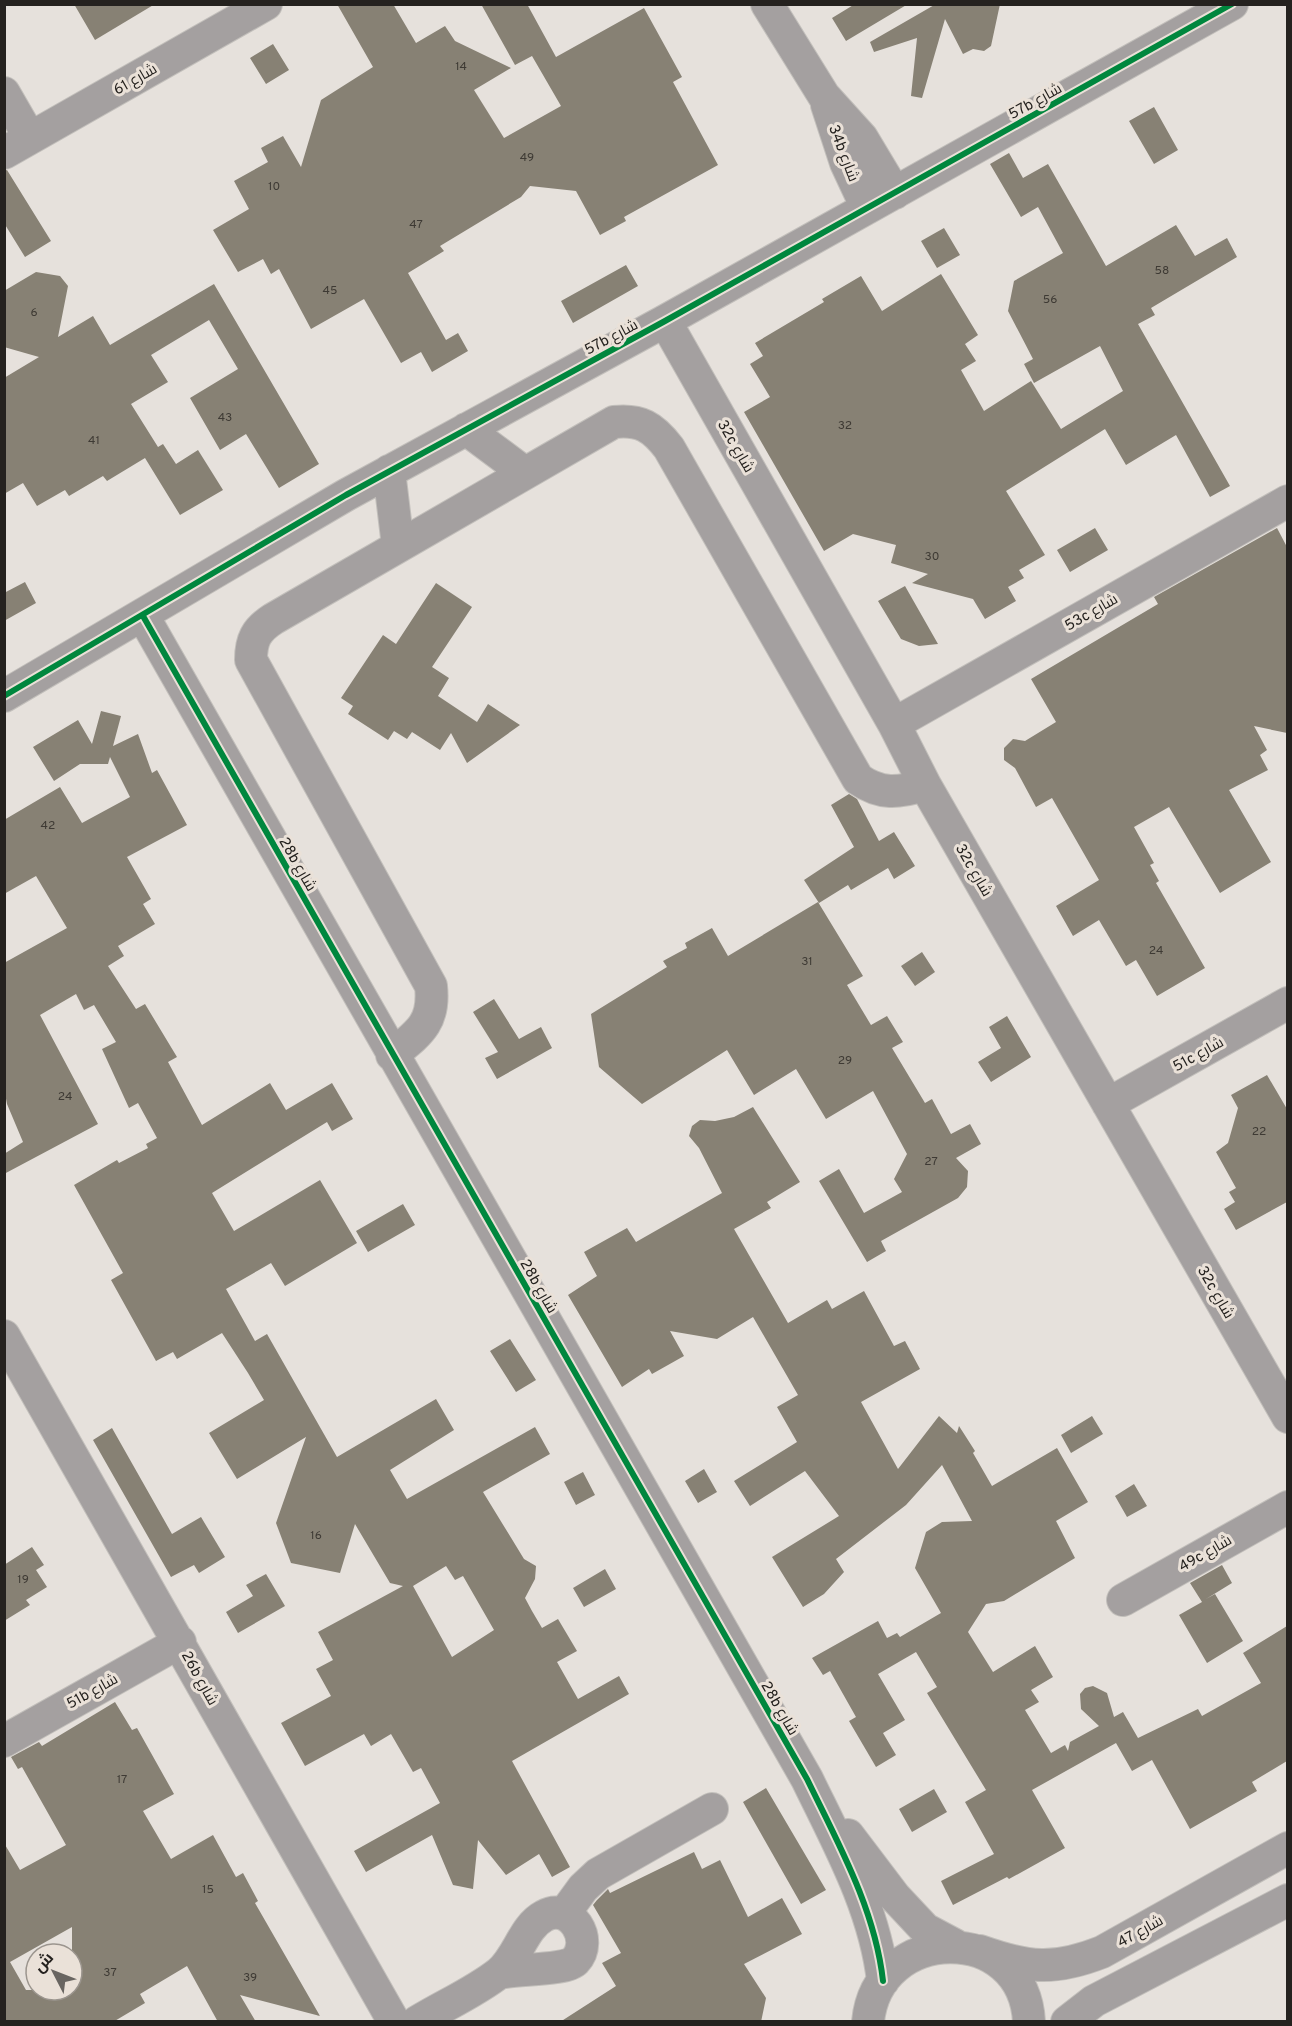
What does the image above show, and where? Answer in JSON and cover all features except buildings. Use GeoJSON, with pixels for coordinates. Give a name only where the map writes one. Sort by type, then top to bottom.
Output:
{"type":"FeatureCollection","features":[{"type":"Feature","properties":{"kind":"street","name":"شارع 61"},"geometry":{"type":"LineString","coordinates":[[17,145],[266,4]]}},
{"type":"Feature","properties":{"kind":"street","name":"34b شارع"},"geometry":{"type":"LineString","coordinates":[[767,4],[824,96],[861,138],[895,193]]}},
{"type":"Feature","properties":{"kind":"street","name":"57b شارع"},"geometry":{"type":"LineString","coordinates":[[4,696],[389,471],[665,321],[1232,4]]}},
{"type":"Feature","properties":{"kind":"street"},"geometry":{"type":"LineString","coordinates":[[4,93],[17,145]]}},
{"type":"Feature","properties":{"kind":"street","name":"34b شارع"},"geometry":{"type":"LineString","coordinates":[[824,96],[840,147],[867,208]]}},
{"type":"Feature","properties":{"kind":"street","name":"32c شارع"},"geometry":{"type":"LineString","coordinates":[[665,321],[894,723],[925,784],[1287,1417]]}},
{"type":"Feature","properties":{"kind":"street"},"geometry":{"type":"LineString","coordinates":[[392,1055],[421,1031],[429,1017],[433,1002],[431,986],[251,660],[251,643],[259,628],[273,619],[614,422],[630,420],[647,424],[669,448],[858,779],[873,789],[890,793],[925,784]]}},
{"type":"Feature","properties":{"kind":"street"},"geometry":{"type":"LineString","coordinates":[[466,429],[525,473]]}},
{"type":"Feature","properties":{"kind":"street"},"geometry":{"type":"LineString","coordinates":[[389,471],[398,546]]}},
{"type":"Feature","properties":{"kind":"street","name":"53c شارع"},"geometry":{"type":"LineString","coordinates":[[894,723],[1287,501]]}},
{"type":"Feature","properties":{"kind":"street","name":"28b شارع"},"geometry":{"type":"LineString","coordinates":[[143,616],[807,1779],[862,1898],[873,1929],[883,1981]]}},
{"type":"Feature","properties":{"kind":"street","name":"51c شارع"},"geometry":{"type":"LineString","coordinates":[[1108,1104],[1287,1003]]}},
{"type":"Feature","properties":{"kind":"street","name":"26b شارع"},"geometry":{"type":"LineString","coordinates":[[4,1336],[394,2022]]}},
{"type":"Feature","properties":{"kind":"street","name":"49c شارع"},"geometry":{"type":"LineString","coordinates":[[1123,1600],[1287,1507]]}},
{"type":"Feature","properties":{"kind":"street","name":"51b شارع"},"geometry":{"type":"LineString","coordinates":[[4,1741],[180,1642]]}},
{"type":"Feature","properties":{"kind":"street","name":"28b شارع"},"geometry":{"type":"LineString","coordinates":[[807,1779],[896,1897],[925,1929],[968,1948]]}},
{"type":"Feature","properties":{"kind":"street"},"geometry":{"type":"LineString","coordinates":[[564,1914],[583,1888],[598,1874],[712,1809]]}},
{"type":"Feature","properties":{"kind":"street","name":"شارع 47"},"geometry":{"type":"LineString","coordinates":[[968,1948],[1012,1962],[1041,1967],[1073,1963],[1102,1952],[1287,1848]]}},
{"type":"Feature","properties":{"kind":"street"},"geometry":{"type":"LineString","coordinates":[[1067,2022],[1094,2001],[1287,1900]]}},
{"type":"Feature","properties":{"kind":"street"},"geometry":{"type":"LineString","coordinates":[[417,2022],[500,1973],[534,1967],[563,1968],[574,1962],[581,1952],[583,1940],[580,1929],[564,1914],[554,1912],[544,1916],[536,1923],[500,1973]]}},
{"type":"Feature","properties":{"kind":"street"},"geometry":{"type":"LineString","coordinates":[[868,2021],[883,1981],[902,1961],[927,1949],[968,1948],[1002,1965],[1019,1984],[1029,2009],[1029,2022]]}},
{"type":"Feature","properties":{"kind":"cycle path"},"geometry":{"type":"LineString","coordinates":[[4,696],[346,495],[665,321],[1232,4]]}},
{"type":"Feature","properties":{"kind":"cycle path"},"geometry":{"type":"LineString","coordinates":[[143,616],[807,1779],[843,1852],[864,1902],[879,1954],[883,1981]]}}]}
